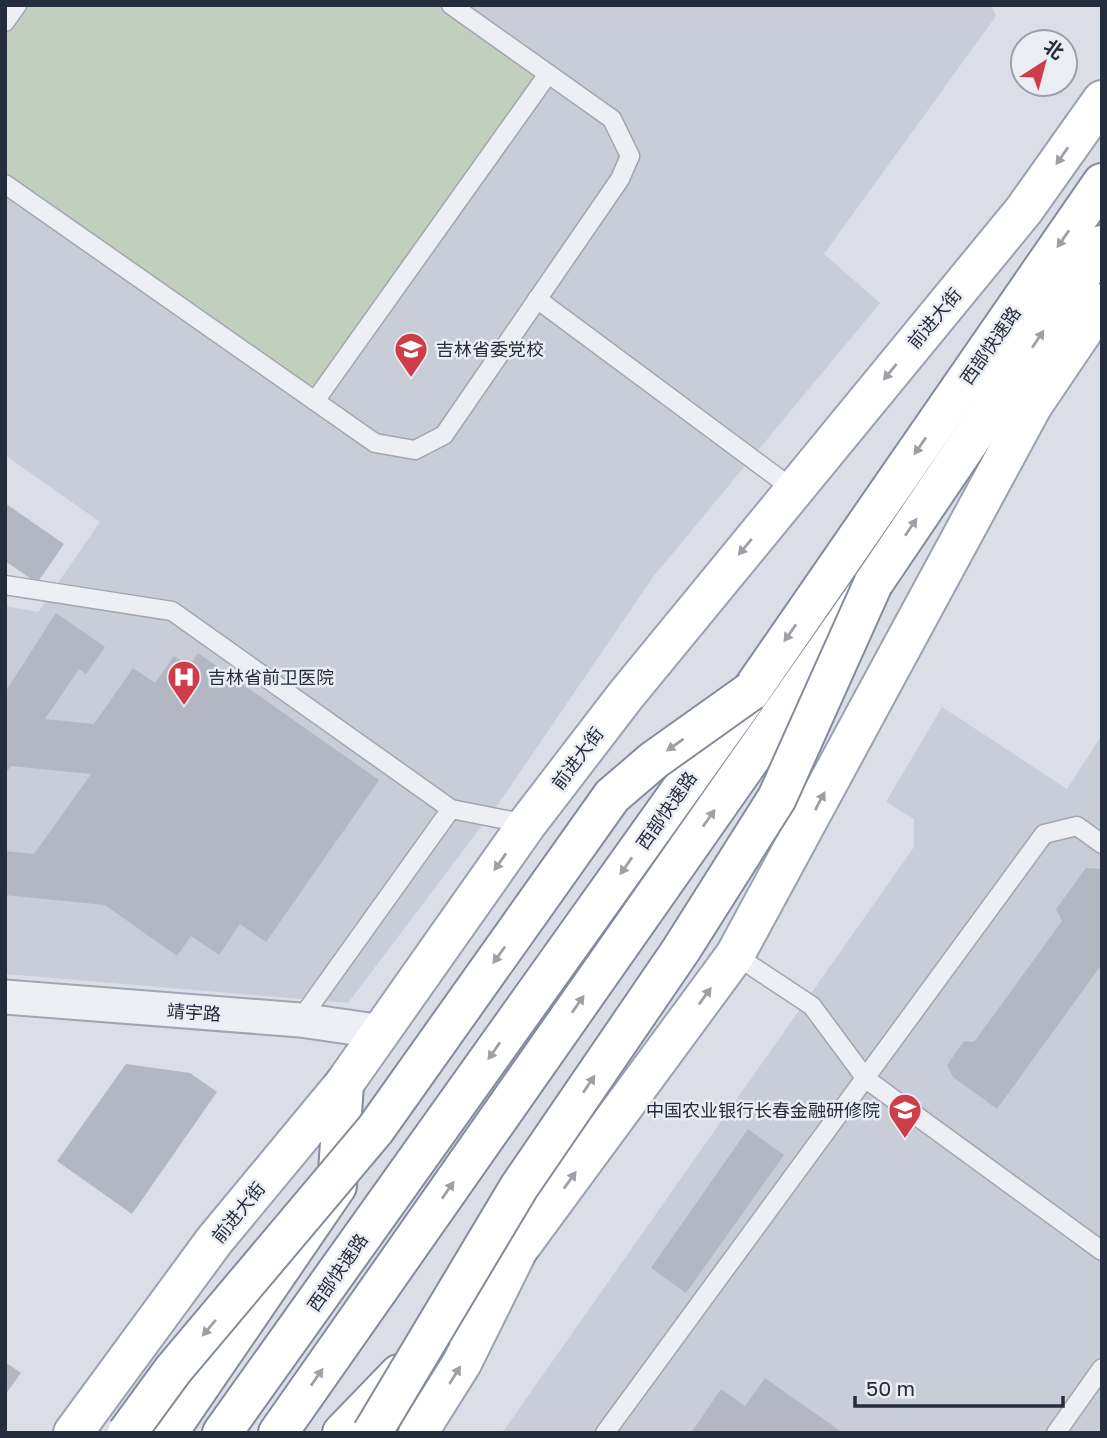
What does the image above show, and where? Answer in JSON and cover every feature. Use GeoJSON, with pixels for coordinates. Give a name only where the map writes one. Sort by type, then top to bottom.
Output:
{"type":"FeatureCollection","features":[{"type":"Feature","properties":{"kind":"main road","name":"前进大街"},"geometry":{"type":"LineString","coordinates":[[74,1433],[214,1241],[344,1084],[383,1032],[527,824],[635,684],[793,489],[1024,211],[1102,100]]}},
{"type":"Feature","properties":{"kind":"main road","name":"西部快速路"},"geometry":{"type":"LineString","coordinates":[[222,1433],[751,691],[1102,183]]}},
{"type":"Feature","properties":{"kind":"main road","name":"西部快速路"},"geometry":{"type":"LineString","coordinates":[[278,1433],[873,584],[1102,244]]}},
{"type":"Feature","properties":{"kind":"main road"},"geometry":{"type":"LineString","coordinates":[[342,1433],[518,1250],[735,955],[1033,405],[1102,303]]}},
{"type":"Feature","properties":{"kind":"main road"},"geometry":{"type":"LineString","coordinates":[[372,1433],[519,1187],[681,950],[777,798],[873,584]]}},
{"type":"Feature","properties":{"kind":"main road"},"geometry":{"type":"LineString","coordinates":[[127,1433],[173,1370],[375,1130],[612,796],[654,760],[751,691]]}},
{"type":"Feature","properties":{"kind":"main road"},"geometry":{"type":"LineString","coordinates":[[168,1433],[337,1185],[344,1084]]}},
{"type":"Feature","properties":{"kind":"main road"},"geometry":{"type":"LineString","coordinates":[[418,1433],[462,1363],[518,1250]]}},
{"type":"Feature","properties":{"kind":"street","name":"靖宇路"},"geometry":{"type":"LineString","coordinates":[[5,997],[300,1020],[383,1032]]}},
{"type":"Feature","properties":{"kind":"lane"},"geometry":{"type":"LineString","coordinates":[[5,22],[17,5]]}},
{"type":"Feature","properties":{"kind":"lane"},"geometry":{"type":"LineString","coordinates":[[5,184],[375,443],[415,450],[444,435],[620,179],[630,156],[612,119],[451,5]]}},
{"type":"Feature","properties":{"kind":"lane"},"geometry":{"type":"LineString","coordinates":[[315,401],[548,74]]}},
{"type":"Feature","properties":{"kind":"lane"},"geometry":{"type":"LineString","coordinates":[[537,299],[793,489]]}},
{"type":"Feature","properties":{"kind":"lane"},"geometry":{"type":"LineString","coordinates":[[5,585],[172,611],[451,809],[527,824]]}},
{"type":"Feature","properties":{"kind":"lane"},"geometry":{"type":"LineString","coordinates":[[300,1020],[451,809]]}},
{"type":"Feature","properties":{"kind":"lane"},"geometry":{"type":"LineString","coordinates":[[605,1433],[1044,834],[1077,826],[1102,844]]}},
{"type":"Feature","properties":{"kind":"lane"},"geometry":{"type":"LineString","coordinates":[[735,955],[812,1006],[866,1079],[1102,1251]]}},
{"type":"Feature","properties":{"kind":"lane"},"geometry":{"type":"LineString","coordinates":[[1056,1433],[1102,1368]]}},
{"type":"Feature","properties":{"kind":"shaded area","name":"吉林省委党校"},"geometry":{"type":"Polygon","coordinates":[[[5,5],[991,5],[996,16],[824,254],[880,303],[653,577],[499,803],[348,1003],[5,974],[5,606],[38,612],[100,522],[5,455],[5,5]]]}},
{"type":"Feature","properties":{"kind":"shaded area","name":"中国农业银行长春金融研修院"},"geometry":{"type":"Polygon","coordinates":[[[942,707],[1067,789],[1102,735],[1102,1433],[502,1433],[914,847],[914,819],[886,802],[942,707]]]}},
{"type":"Feature","properties":{"kind":"green space"},"geometry":{"type":"Polygon","coordinates":[[[17,5],[451,5],[548,74],[315,401],[5,184],[5,22],[17,5]]]}},
{"type":"Feature","properties":{"kind":"building"},"geometry":{"type":"Polygon","coordinates":[[[5,503],[64,544],[37,583],[5,561],[5,503]]]}},
{"type":"Feature","properties":{"kind":"building"},"geometry":{"type":"Polygon","coordinates":[[[56,613],[105,647],[86,674],[79,669],[45,719],[94,724],[133,668],[155,683],[174,656],[189,666],[198,653],[379,780],[266,942],[240,924],[219,955],[191,936],[177,956],[105,905],[5,895],[5,851],[34,854],[91,774],[11,766],[5,774],[5,692],[56,613]]]}},
{"type":"Feature","properties":{"kind":"building"},"geometry":{"type":"Polygon","coordinates":[[[1086,868],[1102,869],[1102,964],[997,1109],[953,1077],[947,1065],[964,1041],[974,1042],[1062,921],[1056,909],[1086,868]]]}},
{"type":"Feature","properties":{"kind":"building"},"geometry":{"type":"Polygon","coordinates":[[[126,1064],[190,1073],[217,1092],[132,1214],[57,1161],[126,1064]]]}},
{"type":"Feature","properties":{"kind":"building"},"geometry":{"type":"Polygon","coordinates":[[[748,1129],[784,1155],[686,1293],[651,1268],[748,1129]]]}},
{"type":"Feature","properties":{"kind":"building"},"geometry":{"type":"Polygon","coordinates":[[[5,1362],[21,1373],[5,1395],[5,1362]]]}},
{"type":"Feature","properties":{"kind":"building"},"geometry":{"type":"Polygon","coordinates":[[[765,1378],[843,1433],[691,1433],[721,1389],[745,1406],[765,1378]]]}},
{"type":"Feature","properties":{"kind":"place","name":"吉林省委党校"},"geometry":{"type":"Point","coordinates":[411,379]}},
{"type":"Feature","properties":{"kind":"place","name":"吉林省前卫医院"},"geometry":{"type":"Point","coordinates":[184,707]}},
{"type":"Feature","properties":{"kind":"place","name":"中国农业银行长春金融研修院"},"geometry":{"type":"Point","coordinates":[905,1140]}}]}
